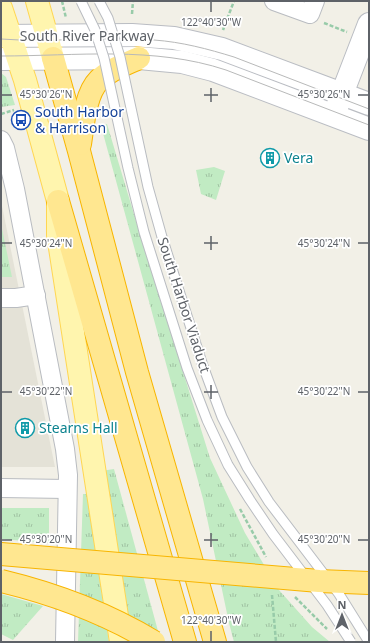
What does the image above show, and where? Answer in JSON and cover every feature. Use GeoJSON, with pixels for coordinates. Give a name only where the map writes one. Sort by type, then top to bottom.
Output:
{"type":"FeatureCollection","features":[{"type":"Feature","properties":{"kind":"highway"},"geometry":{"type":"LineString","coordinates":[[53,58],[137,372],[212,633]]}},
{"type":"Feature","properties":{"kind":"highway"},"geometry":{"type":"LineString","coordinates":[[79,151],[86,107],[98,80],[115,68],[139,58]]}},
{"type":"Feature","properties":{"kind":"highway"},"geometry":{"type":"LineString","coordinates":[[58,201],[182,633]]}},
{"type":"Feature","properties":{"kind":"highway"},"geometry":{"type":"LineString","coordinates":[[1,554],[319,581],[369,583]]}},
{"type":"Feature","properties":{"kind":"highway"},"geometry":{"type":"LineString","coordinates":[[1,581],[56,596],[91,610],[154,642]]}},
{"type":"Feature","properties":{"kind":"main road"},"geometry":{"type":"LineString","coordinates":[[37,1],[53,58]]}},
{"type":"Feature","properties":{"kind":"main road"},"geometry":{"type":"LineString","coordinates":[[1,8],[9,59],[25,80],[58,201],[58,235],[121,642]]}},
{"type":"Feature","properties":{"kind":"street"},"geometry":{"type":"LineString","coordinates":[[274,1],[310,14],[315,1]]}},
{"type":"Feature","properties":{"kind":"street"},"geometry":{"type":"LineString","coordinates":[[334,116],[369,24]]}},
{"type":"Feature","properties":{"kind":"street","name":"South River Parkway"},"geometry":{"type":"LineString","coordinates":[[6,36],[132,35],[174,38],[222,49],[369,104]]}},
{"type":"Feature","properties":{"kind":"street","name":"South River Parkway"},"geometry":{"type":"LineString","coordinates":[[9,59],[139,58],[166,60],[213,70],[369,129]]}},
{"type":"Feature","properties":{"kind":"street"},"geometry":{"type":"LineString","coordinates":[[1,140],[5,148],[16,189],[65,449],[68,475],[65,642]]}},
{"type":"Feature","properties":{"kind":"street"},"geometry":{"type":"LineString","coordinates":[[1,298],[16,298],[36,295]]}},
{"type":"Feature","properties":{"kind":"street"},"geometry":{"type":"LineString","coordinates":[[1,488],[68,489]]}},
{"type":"Feature","properties":{"kind":"lane","name":"South Harbor Viaduct"},"geometry":{"type":"LineString","coordinates":[[81,1],[95,30],[102,53],[136,204],[150,254],[187,368],[206,420],[228,465],[250,500],[273,534],[327,605],[351,642]]}},
{"type":"Feature","properties":{"kind":"lane","name":"South Harbor Viaduct"},"geometry":{"type":"LineString","coordinates":[[99,1],[108,18],[120,57],[148,188],[162,237],[203,366],[226,426],[269,502],[346,604],[369,642]]}},
{"type":"Feature","properties":{"kind":"path"},"geometry":{"type":"LineString","coordinates":[[62,1],[64,12]]}},
{"type":"Feature","properties":{"kind":"path"},"geometry":{"type":"LineString","coordinates":[[132,1],[132,14]]}},
{"type":"Feature","properties":{"kind":"path"},"geometry":{"type":"LineString","coordinates":[[223,30],[234,1]]}},
{"type":"Feature","properties":{"kind":"path"},"geometry":{"type":"LineString","coordinates":[[335,27],[343,31]]}},
{"type":"Feature","properties":{"kind":"path"},"geometry":{"type":"LineString","coordinates":[[1,114],[19,109]]}},
{"type":"Feature","properties":{"kind":"path"},"geometry":{"type":"LineString","coordinates":[[272,593],[276,642]]}},
{"type":"Feature","properties":{"kind":"shaded area"},"geometry":{"type":"Polygon","coordinates":[[[1,201],[55,467],[1,467],[1,201]]]}},
{"type":"Feature","properties":{"kind":"green space"},"geometry":{"type":"Polygon","coordinates":[[[1,73],[6,77],[15,105],[1,107],[1,73]]]}},
{"type":"Feature","properties":{"kind":"green space"},"geometry":{"type":"Polygon","coordinates":[[[107,124],[210,458],[245,533],[279,590],[312,627],[330,642],[234,642],[203,499],[101,126],[107,124]]]}},
{"type":"Feature","properties":{"kind":"green space"},"geometry":{"type":"Polygon","coordinates":[[[214,167],[225,171],[216,200],[201,194],[196,170],[214,167]]]}},
{"type":"Feature","properties":{"kind":"green space"},"geometry":{"type":"Polygon","coordinates":[[[1,224],[12,277],[1,277],[1,224]]]}},
{"type":"Feature","properties":{"kind":"green space"},"geometry":{"type":"Polygon","coordinates":[[[114,469],[161,642],[130,642],[101,471],[114,469]]]}},
{"type":"Feature","properties":{"kind":"green space"},"geometry":{"type":"Polygon","coordinates":[[[83,494],[87,494],[109,642],[78,642],[83,494]]]}},
{"type":"Feature","properties":{"kind":"green space"},"geometry":{"type":"Polygon","coordinates":[[[1,508],[49,508],[49,543],[1,539],[1,508]]]}},
{"type":"Feature","properties":{"kind":"green space"},"geometry":{"type":"Polygon","coordinates":[[[1,594],[43,606],[13,640],[1,634],[1,594]]]}},
{"type":"Feature","properties":{"kind":"tram line"},"geometry":{"type":"LineString","coordinates":[[83,1],[96,28],[109,68],[133,185],[146,235],[191,375],[211,427],[232,468],[262,515],[321,592],[353,642]]}},
{"type":"Feature","properties":{"kind":"tram line"},"geometry":{"type":"LineString","coordinates":[[97,1],[117,52],[145,185],[157,229],[210,391],[223,424],[242,462],[263,495],[335,592],[366,642]]}},
{"type":"Feature","properties":{"kind":"tram line"},"geometry":{"type":"LineString","coordinates":[[1,39],[135,39],[185,44],[234,57],[369,109]]}},
{"type":"Feature","properties":{"kind":"tram line"},"geometry":{"type":"LineString","coordinates":[[1,56],[115,54],[143,55],[199,63],[226,70],[369,125]]}},
{"type":"Feature","properties":{"kind":"place","name":"South Harbor & Harrison"},"geometry":{"type":"Point","coordinates":[21,120]}},
{"type":"Feature","properties":{"kind":"place","name":"Vera"},"geometry":{"type":"Point","coordinates":[270,158]}},
{"type":"Feature","properties":{"kind":"place","name":"Stearns Hall"},"geometry":{"type":"Point","coordinates":[25,428]}}]}
